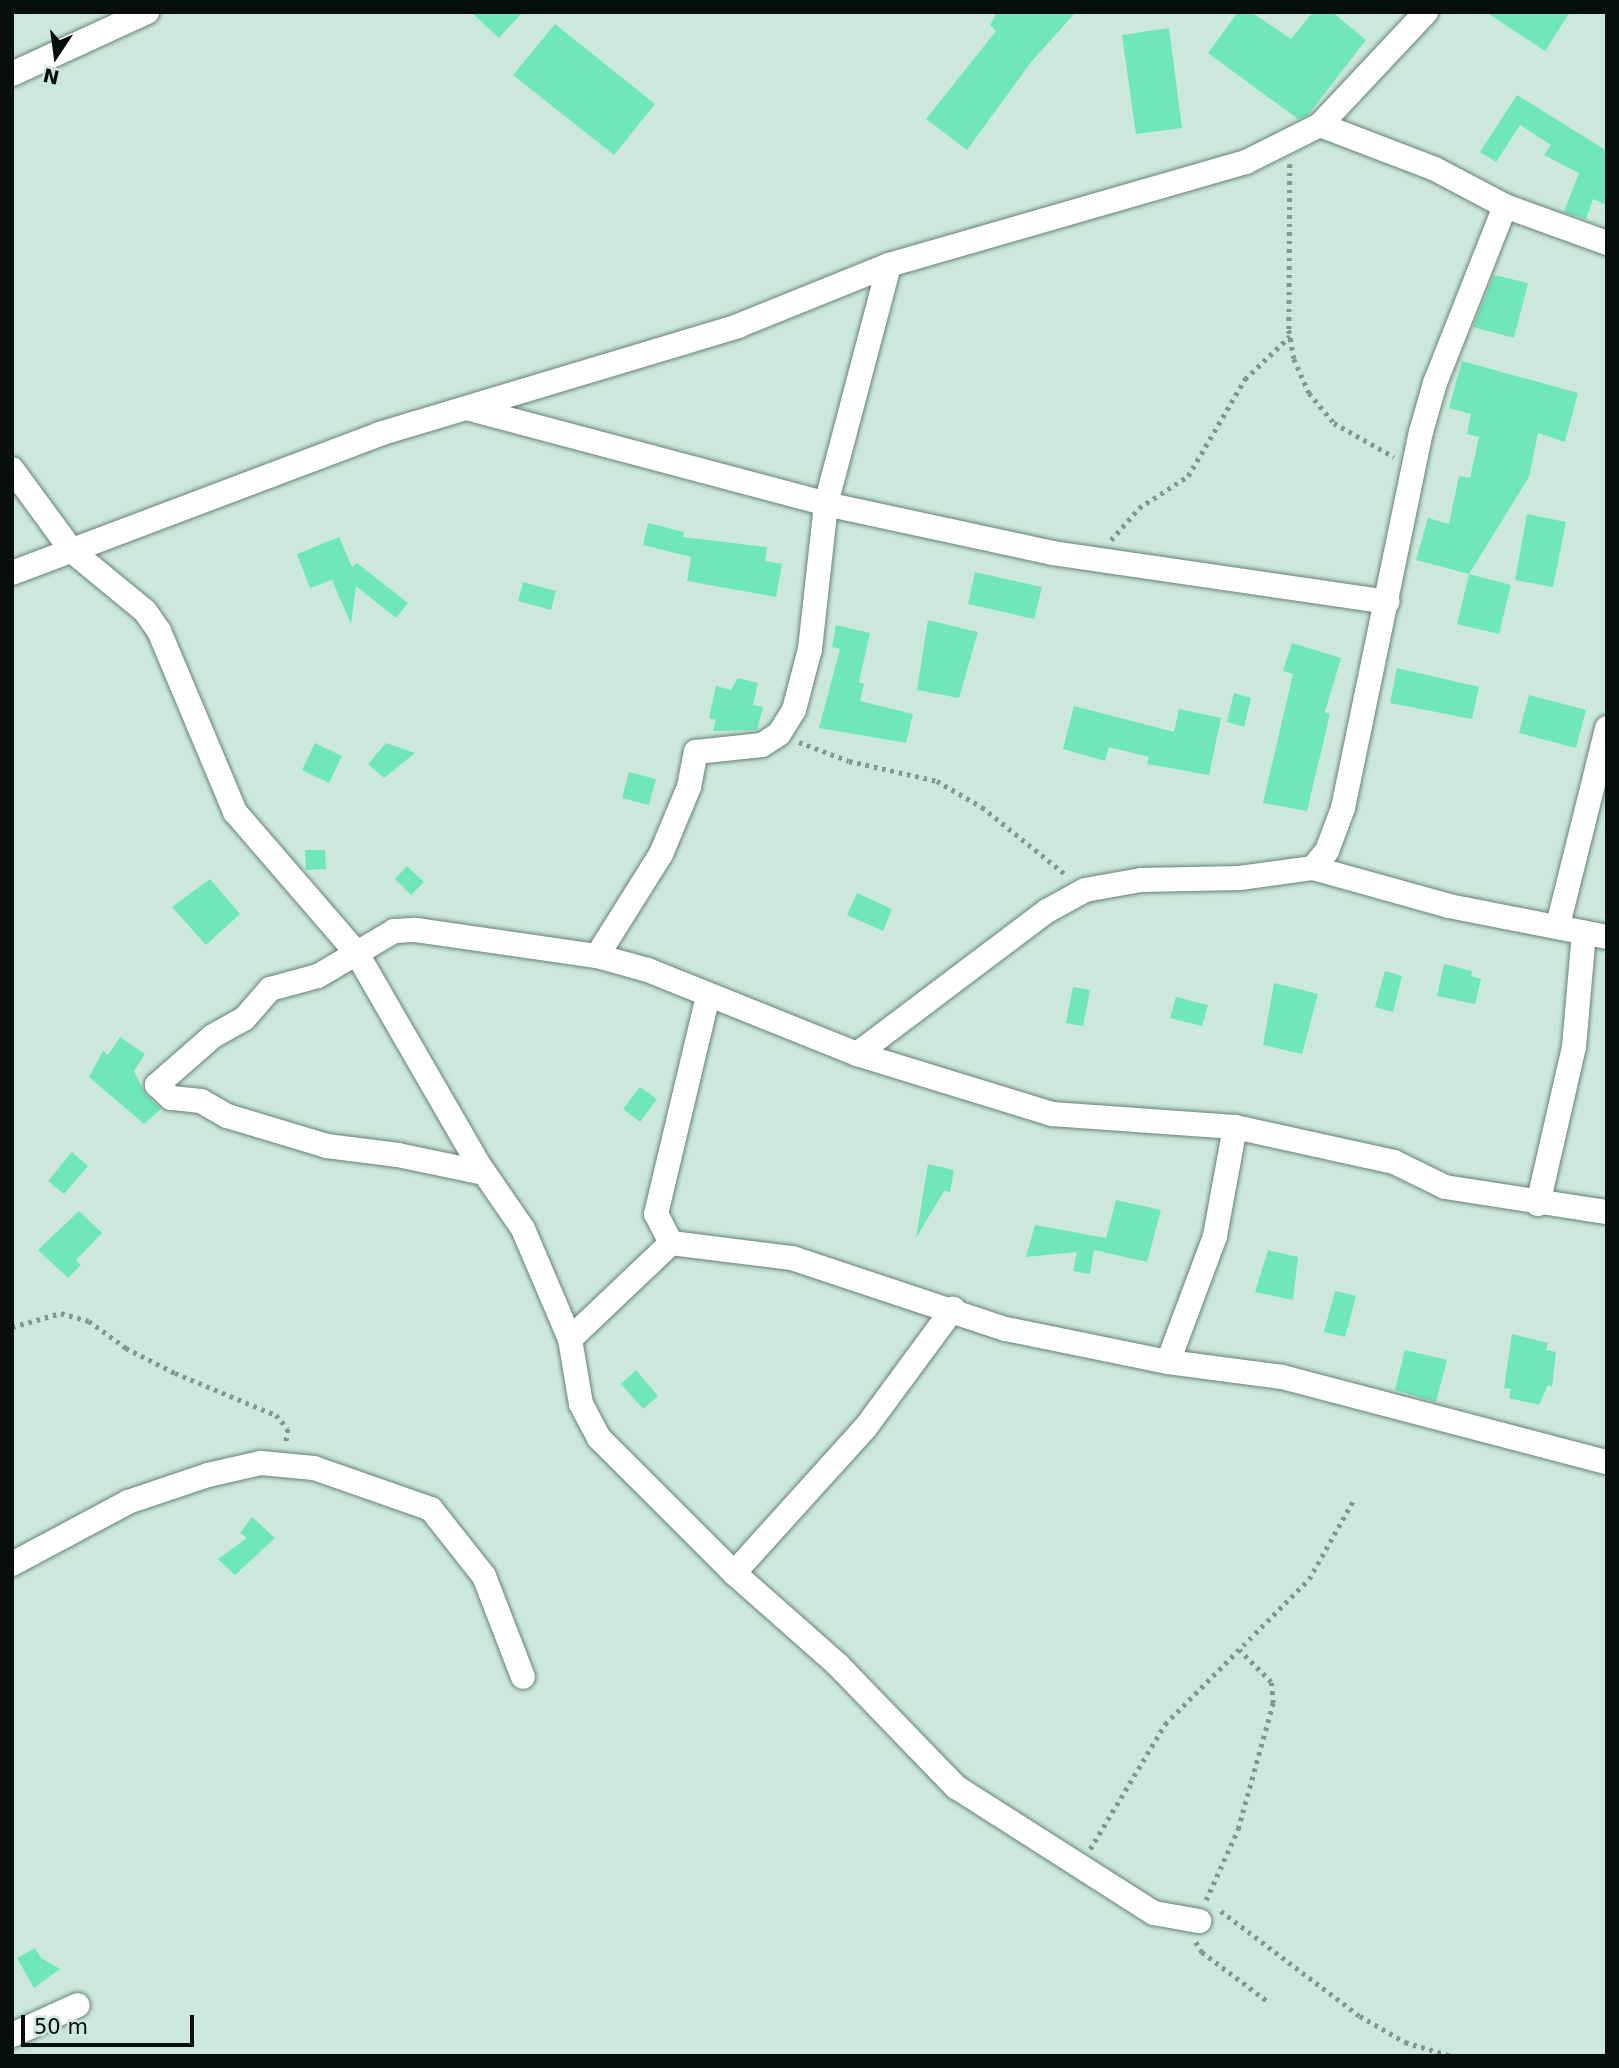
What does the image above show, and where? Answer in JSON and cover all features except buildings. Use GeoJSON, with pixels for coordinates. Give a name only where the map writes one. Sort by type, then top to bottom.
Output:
{"type":"FeatureCollection","features":[{"type":"Feature","properties":{"kind":"street"},"geometry":{"type":"LineString","coordinates":[[12,74],[148,12]]}},
{"type":"Feature","properties":{"kind":"street"},"geometry":{"type":"LineString","coordinates":[[12,573],[380,434],[738,326],[889,265],[1246,162],[1290,143],[1320,125],[1426,12]]}},
{"type":"Feature","properties":{"kind":"street"},"geometry":{"type":"LineString","coordinates":[[1320,125],[1435,169],[1505,206],[1607,243]]}},
{"type":"Feature","properties":{"kind":"street"},"geometry":{"type":"LineString","coordinates":[[1313,868],[1327,851],[1343,808],[1414,465],[1435,383],[1505,206]]}},
{"type":"Feature","properties":{"kind":"street"},"geometry":{"type":"LineString","coordinates":[[597,956],[661,854],[689,787],[696,752],[762,745],[779,734],[794,710],[810,649],[826,505],[889,265]]}},
{"type":"Feature","properties":{"kind":"street"},"geometry":{"type":"LineString","coordinates":[[470,409],[826,505],[1098,561],[1387,602]]}},
{"type":"Feature","properties":{"kind":"street"},"geometry":{"type":"LineString","coordinates":[[12,469],[72,551],[145,611],[159,631],[235,812],[248,832],[356,952],[484,1173],[523,1229],[570,1339],[585,1419],[734,1573],[838,1665],[949,1782],[1079,1868],[1160,1917],[1202,1910]]}},
{"type":"Feature","properties":{"kind":"street"},"geometry":{"type":"LineString","coordinates":[[1558,925],[1607,728]]}},
{"type":"Feature","properties":{"kind":"street"},"geometry":{"type":"LineString","coordinates":[[857,1054],[1047,911],[1085,890],[1141,880],[1240,878],[1313,868],[1449,906],[1595,934],[1574,1047],[1538,1204]]}},
{"type":"Feature","properties":{"kind":"street"},"geometry":{"type":"LineString","coordinates":[[484,1173],[398,1154],[327,1146],[228,1116],[201,1101],[171,1098],[158,1090],[158,1083],[181,1060],[244,1019],[270,989],[318,976],[356,952],[405,929],[597,956],[649,970],[857,1054],[1052,1114],[1236,1127],[1394,1162],[1445,1187],[1538,1204],[1607,1212]]}},
{"type":"Feature","properties":{"kind":"street"},"geometry":{"type":"LineString","coordinates":[[671,1242],[656,1214],[708,995]]}},
{"type":"Feature","properties":{"kind":"street"},"geometry":{"type":"LineString","coordinates":[[1168,1362],[1215,1236],[1236,1127]]}},
{"type":"Feature","properties":{"kind":"street"},"geometry":{"type":"LineString","coordinates":[[570,1339],[671,1242]]}},
{"type":"Feature","properties":{"kind":"street"},"geometry":{"type":"LineString","coordinates":[[671,1242],[792,1258],[953,1309],[1006,1329],[1168,1362],[1282,1377],[1607,1462]]}},
{"type":"Feature","properties":{"kind":"street"},"geometry":{"type":"LineString","coordinates":[[734,1573],[866,1427],[953,1309]]}},
{"type":"Feature","properties":{"kind":"street"},"geometry":{"type":"LineString","coordinates":[[12,1564],[128,1502],[208,1475],[272,1463],[314,1468],[431,1509],[484,1576],[523,1677]]}},
{"type":"Feature","properties":{"kind":"street"},"geometry":{"type":"LineString","coordinates":[[12,2035],[78,2005]]}},
{"type":"Feature","properties":{"kind":"path"},"geometry":{"type":"LineString","coordinates":[[1290,143],[1290,336],[1309,393],[1334,424],[1359,440],[1414,465]]}},
{"type":"Feature","properties":{"kind":"path"},"geometry":{"type":"LineString","coordinates":[[1098,561],[1139,508],[1188,476],[1245,379],[1290,336]]}},
{"type":"Feature","properties":{"kind":"path"},"geometry":{"type":"LineString","coordinates":[[779,734],[849,761],[937,780],[982,807],[1085,890]]}},
{"type":"Feature","properties":{"kind":"path"},"geometry":{"type":"LineString","coordinates":[[12,1327],[48,1315],[73,1314],[175,1373],[276,1415],[289,1434],[272,1463]]}},
{"type":"Feature","properties":{"kind":"path"},"geometry":{"type":"LineString","coordinates":[[1079,1868],[1165,1724],[1309,1579],[1353,1499]]}},
{"type":"Feature","properties":{"kind":"path"},"geometry":{"type":"LineString","coordinates":[[1238,1650],[1271,1682],[1273,1703],[1238,1829],[1202,1910],[1197,1947],[1270,2003]]}},
{"type":"Feature","properties":{"kind":"path"},"geometry":{"type":"LineString","coordinates":[[1202,1910],[1360,2016],[1405,2042],[1451,2056]]}}]}
